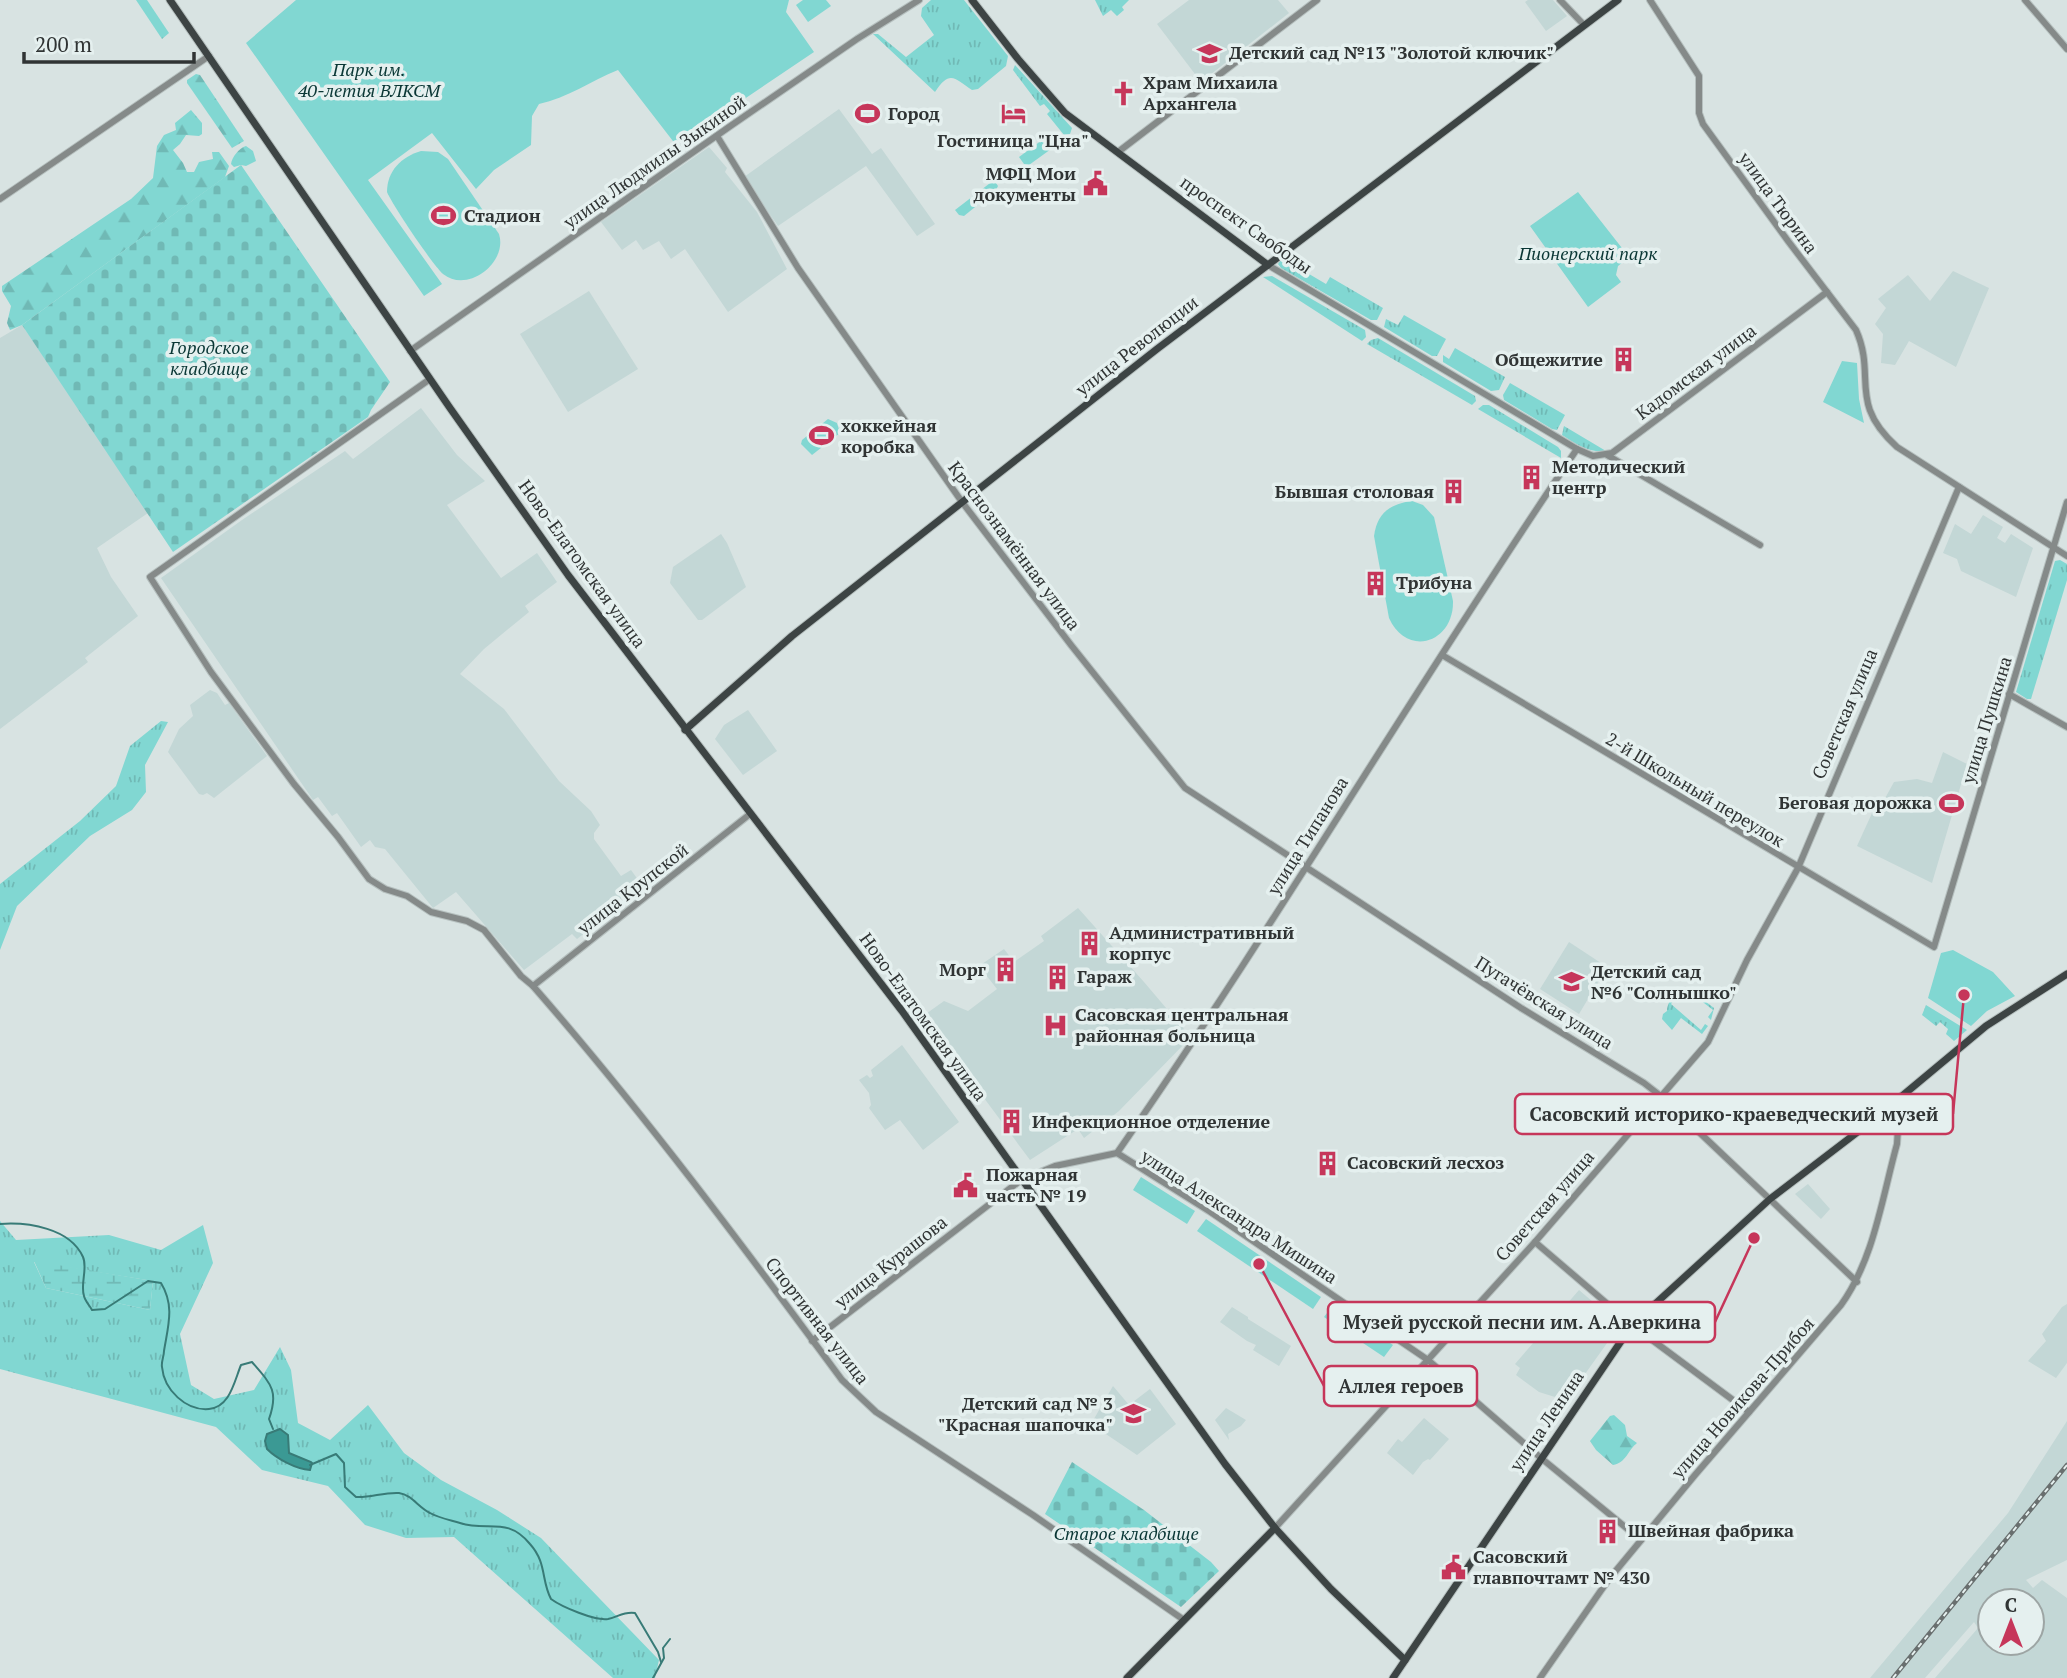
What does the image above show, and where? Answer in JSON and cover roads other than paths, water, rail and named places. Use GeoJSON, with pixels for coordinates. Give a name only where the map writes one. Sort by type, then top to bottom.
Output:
{"type":"FeatureCollection","features":[{"type":"Feature","properties":{"kind":"main road","name":"Ново-Елатомская улица"},"geometry":{"type":"LineString","coordinates":[[170,0],[410,351],[568,575],[886,990],[1209,1441],[1275,1528],[1331,1589],[1405,1660]]}},
{"type":"Feature","properties":{"kind":"main road","name":"проспект Свободы"},"geometry":{"type":"LineString","coordinates":[[972,0],[1056,105],[1268,265]]}},
{"type":"Feature","properties":{"kind":"main road","name":"улица Революции"},"geometry":{"type":"LineString","coordinates":[[685,730],[792,636],[962,502],[1268,265],[1619,0]]}},
{"type":"Feature","properties":{"kind":"main road","name":"улица Ленина"},"geometry":{"type":"LineString","coordinates":[[1393,1678],[1632,1325],[1770,1199],[1995,1020],[2067,974]]}},
{"type":"Feature","properties":{"kind":"main road","name":"Советская улица"},"geometry":{"type":"LineString","coordinates":[[1127,1678],[1275,1528]]}},
{"type":"Feature","properties":{"kind":"street","name":"улица Людмилы Зыкиной"},"geometry":{"type":"LineString","coordinates":[[410,351],[857,39],[919,0]]}},
{"type":"Feature","properties":{"kind":"street"},"geometry":{"type":"LineString","coordinates":[[1118,152],[1317,0]]}},
{"type":"Feature","properties":{"kind":"street"},"geometry":{"type":"LineString","coordinates":[[1560,0],[1584,24]]}},
{"type":"Feature","properties":{"kind":"street","name":"улица Тюрина"},"geometry":{"type":"LineString","coordinates":[[1650,0],[1698,73],[1701,84],[1699,113],[1703,124],[1849,319],[1860,338],[1867,403],[1876,425],[1897,447],[1959,487]]}},
{"type":"Feature","properties":{"kind":"street"},"geometry":{"type":"LineString","coordinates":[[2025,0],[2067,49]]}},
{"type":"Feature","properties":{"kind":"street"},"geometry":{"type":"LineString","coordinates":[[0,199],[208,56]]}},
{"type":"Feature","properties":{"kind":"street","name":"Краснознамённая улица"},"geometry":{"type":"LineString","coordinates":[[717,136],[805,278],[962,502],[1185,788]]}},
{"type":"Feature","properties":{"kind":"street","name":"проспект Свободы"},"geometry":{"type":"LineString","coordinates":[[1268,265],[1577,449]]}},
{"type":"Feature","properties":{"kind":"street","name":"Кадомская улица"},"geometry":{"type":"LineString","coordinates":[[1607,455],[1827,292]]}},
{"type":"Feature","properties":{"kind":"street","name":"Спортивная улица"},"geometry":{"type":"LineString","coordinates":[[430,379],[150,577],[211,672],[369,879],[385,889],[407,896],[431,912],[467,921],[484,930],[615,1081],[842,1380],[876,1412],[1033,1515],[1184,1620]]}},
{"type":"Feature","properties":{"kind":"street"},"geometry":{"type":"LineString","coordinates":[[1577,449],[1593,456],[1607,455],[1760,545]]}},
{"type":"Feature","properties":{"kind":"street","name":"улица Типанова"},"geometry":{"type":"LineString","coordinates":[[1117,1153],[1188,1050],[1509,549],[1577,449]]}},
{"type":"Feature","properties":{"kind":"street"},"geometry":{"type":"LineString","coordinates":[[1959,487],[2067,556]]}},
{"type":"Feature","properties":{"kind":"street","name":"Советская улица"},"geometry":{"type":"LineString","coordinates":[[1275,1528],[1535,1242],[1708,1042],[1747,960],[1798,868],[1959,487]]}},
{"type":"Feature","properties":{"kind":"street","name":"улица Пушкина"},"geometry":{"type":"LineString","coordinates":[[1934,947],[2067,502]]}},
{"type":"Feature","properties":{"kind":"street","name":"2-й Школьный переулок"},"geometry":{"type":"LineString","coordinates":[[1442,656],[1934,947]]}},
{"type":"Feature","properties":{"kind":"street"},"geometry":{"type":"LineString","coordinates":[[2009,694],[2067,727]]}},
{"type":"Feature","properties":{"kind":"street","name":"Пугачёвская улица"},"geometry":{"type":"LineString","coordinates":[[1185,788],[1662,1097],[1857,1283]]}},
{"type":"Feature","properties":{"kind":"street","name":"улица Крупской"},"geometry":{"type":"LineString","coordinates":[[533,986],[750,814]]}},
{"type":"Feature","properties":{"kind":"street","name":"улица Новикова-Прибоя"},"geometry":{"type":"LineString","coordinates":[[1540,1678],[1609,1579],[1857,1283],[1896,1144],[1897,1121],[1891,1105]]}},
{"type":"Feature","properties":{"kind":"street"},"geometry":{"type":"LineString","coordinates":[[1021,1180],[1055,1166],[1117,1153]]}},
{"type":"Feature","properties":{"kind":"street","name":"улица Александра Мишина"},"geometry":{"type":"LineString","coordinates":[[1117,1153],[1209,1211],[1428,1360],[1641,1540]]}},
{"type":"Feature","properties":{"kind":"street","name":"улица Курашова"},"geometry":{"type":"LineString","coordinates":[[812,1340],[1021,1180]]}},
{"type":"Feature","properties":{"kind":"street"},"geometry":{"type":"LineString","coordinates":[[1535,1242],[1632,1325],[1749,1412]]}},
{"type":"Feature","properties":{"kind":"waterway"},"geometry":{"type":"LineString","coordinates":[[0,1224],[23,1224],[47,1229],[58,1233],[77,1247],[85,1266],[85,1300],[92,1310],[105,1309],[148,1281],[161,1283],[169,1308],[162,1365],[167,1384],[172,1391],[192,1407],[216,1407],[227,1399],[241,1365],[252,1362],[264,1376],[273,1394],[269,1419],[273,1429]]}},
{"type":"Feature","properties":{"kind":"waterway"},"geometry":{"type":"LineString","coordinates":[[310,1465],[336,1454],[344,1463],[345,1487],[356,1497],[399,1493],[441,1518],[470,1525],[505,1527],[522,1535],[539,1558],[551,1599],[595,1618],[608,1619],[635,1613],[661,1662]]}},
{"type":"Feature","properties":{"kind":"waterway"},"geometry":{"type":"LineString","coordinates":[[653,1678],[664,1658],[663,1648],[670,1639]]}},
{"type":"Feature","properties":{"kind":"railway"},"geometry":{"type":"LineString","coordinates":[[1893,1678],[2067,1465]]}},
{"type":"Feature","properties":{"kind":"place","name":"Детский сад №13 \"Золотой ключик\""},"geometry":{"type":"Point","coordinates":[1209,53]}},
{"type":"Feature","properties":{"kind":"place","name":"Храм Михаила Архангела"},"geometry":{"type":"Point","coordinates":[1123,93]}},
{"type":"Feature","properties":{"kind":"place","name":"Город"},"geometry":{"type":"Point","coordinates":[868,114]}},
{"type":"Feature","properties":{"kind":"place","name":"Гостиница \"Цна\""},"geometry":{"type":"Point","coordinates":[1013,114]}},
{"type":"Feature","properties":{"kind":"place","name":"МФЦ Мои документы"},"geometry":{"type":"Point","coordinates":[1096,184]}},
{"type":"Feature","properties":{"kind":"place","name":"Стадион"},"geometry":{"type":"Point","coordinates":[444,216]}},
{"type":"Feature","properties":{"kind":"place","name":"Общежитие"},"geometry":{"type":"Point","coordinates":[1623,360]}},
{"type":"Feature","properties":{"kind":"place","name":"хоккейная коробка"},"geometry":{"type":"Point","coordinates":[821,436]}},
{"type":"Feature","properties":{"kind":"place","name":"Методический центр"},"geometry":{"type":"Point","coordinates":[1532,477]}},
{"type":"Feature","properties":{"kind":"place","name":"Бывшая столовая"},"geometry":{"type":"Point","coordinates":[1454,492]}},
{"type":"Feature","properties":{"kind":"place","name":"Трибуна"},"geometry":{"type":"Point","coordinates":[1376,583]}},
{"type":"Feature","properties":{"kind":"place","name":"Беговая дорожка"},"geometry":{"type":"Point","coordinates":[1952,803]}},
{"type":"Feature","properties":{"kind":"place","name":"Административный корпус"},"geometry":{"type":"Point","coordinates":[1089,943]}},
{"type":"Feature","properties":{"kind":"place","name":"Морг"},"geometry":{"type":"Point","coordinates":[1006,970]}},
{"type":"Feature","properties":{"kind":"place","name":"Гараж"},"geometry":{"type":"Point","coordinates":[1057,977]}},
{"type":"Feature","properties":{"kind":"place","name":"Детский сад №6 \"Солнышко\""},"geometry":{"type":"Point","coordinates":[1571,982]}},
{"type":"Feature","properties":{"kind":"place","name":"Сасовский историко-краеведческий музей"},"geometry":{"type":"Point","coordinates":[1964,995]}},
{"type":"Feature","properties":{"kind":"place","name":"Сасовская центральная районная больница"},"geometry":{"type":"Point","coordinates":[1055,1025]}},
{"type":"Feature","properties":{"kind":"place","name":"Инфекционное отделение"},"geometry":{"type":"Point","coordinates":[1012,1122]}},
{"type":"Feature","properties":{"kind":"place","name":"Сасовский лесхоз"},"geometry":{"type":"Point","coordinates":[1327,1163]}},
{"type":"Feature","properties":{"kind":"place","name":"Пожарная часть № 19"},"geometry":{"type":"Point","coordinates":[966,1185]}},
{"type":"Feature","properties":{"kind":"place","name":"Музей русской песни им. А.Аверкина"},"geometry":{"type":"Point","coordinates":[1754,1238]}},
{"type":"Feature","properties":{"kind":"place","name":"Аллея героев"},"geometry":{"type":"Point","coordinates":[1259,1264]}},
{"type":"Feature","properties":{"kind":"place","name":"Детский сад № 3 \"Красная шапочка\""},"geometry":{"type":"Point","coordinates":[1133,1414]}},
{"type":"Feature","properties":{"kind":"place","name":"Швейная фабрика"},"geometry":{"type":"Point","coordinates":[1608,1531]}},
{"type":"Feature","properties":{"kind":"place","name":"Сасовский главпочтамт № 430"},"geometry":{"type":"Point","coordinates":[1453,1567]}},
{"type":"Feature","properties":{"kind":"park label","name":"Парк им. 40-летия ВЛКСМ"},"geometry":{"type":"Point","coordinates":[369,80]}},
{"type":"Feature","properties":{"kind":"park label","name":"Пионерский парк"},"geometry":{"type":"Point","coordinates":[1588,254]}},
{"type":"Feature","properties":{"kind":"park label","name":"Городское кладбище"},"geometry":{"type":"Point","coordinates":[209,358]}},
{"type":"Feature","properties":{"kind":"park label","name":"Старое кладбище"},"geometry":{"type":"Point","coordinates":[1126,1534]}}]}
